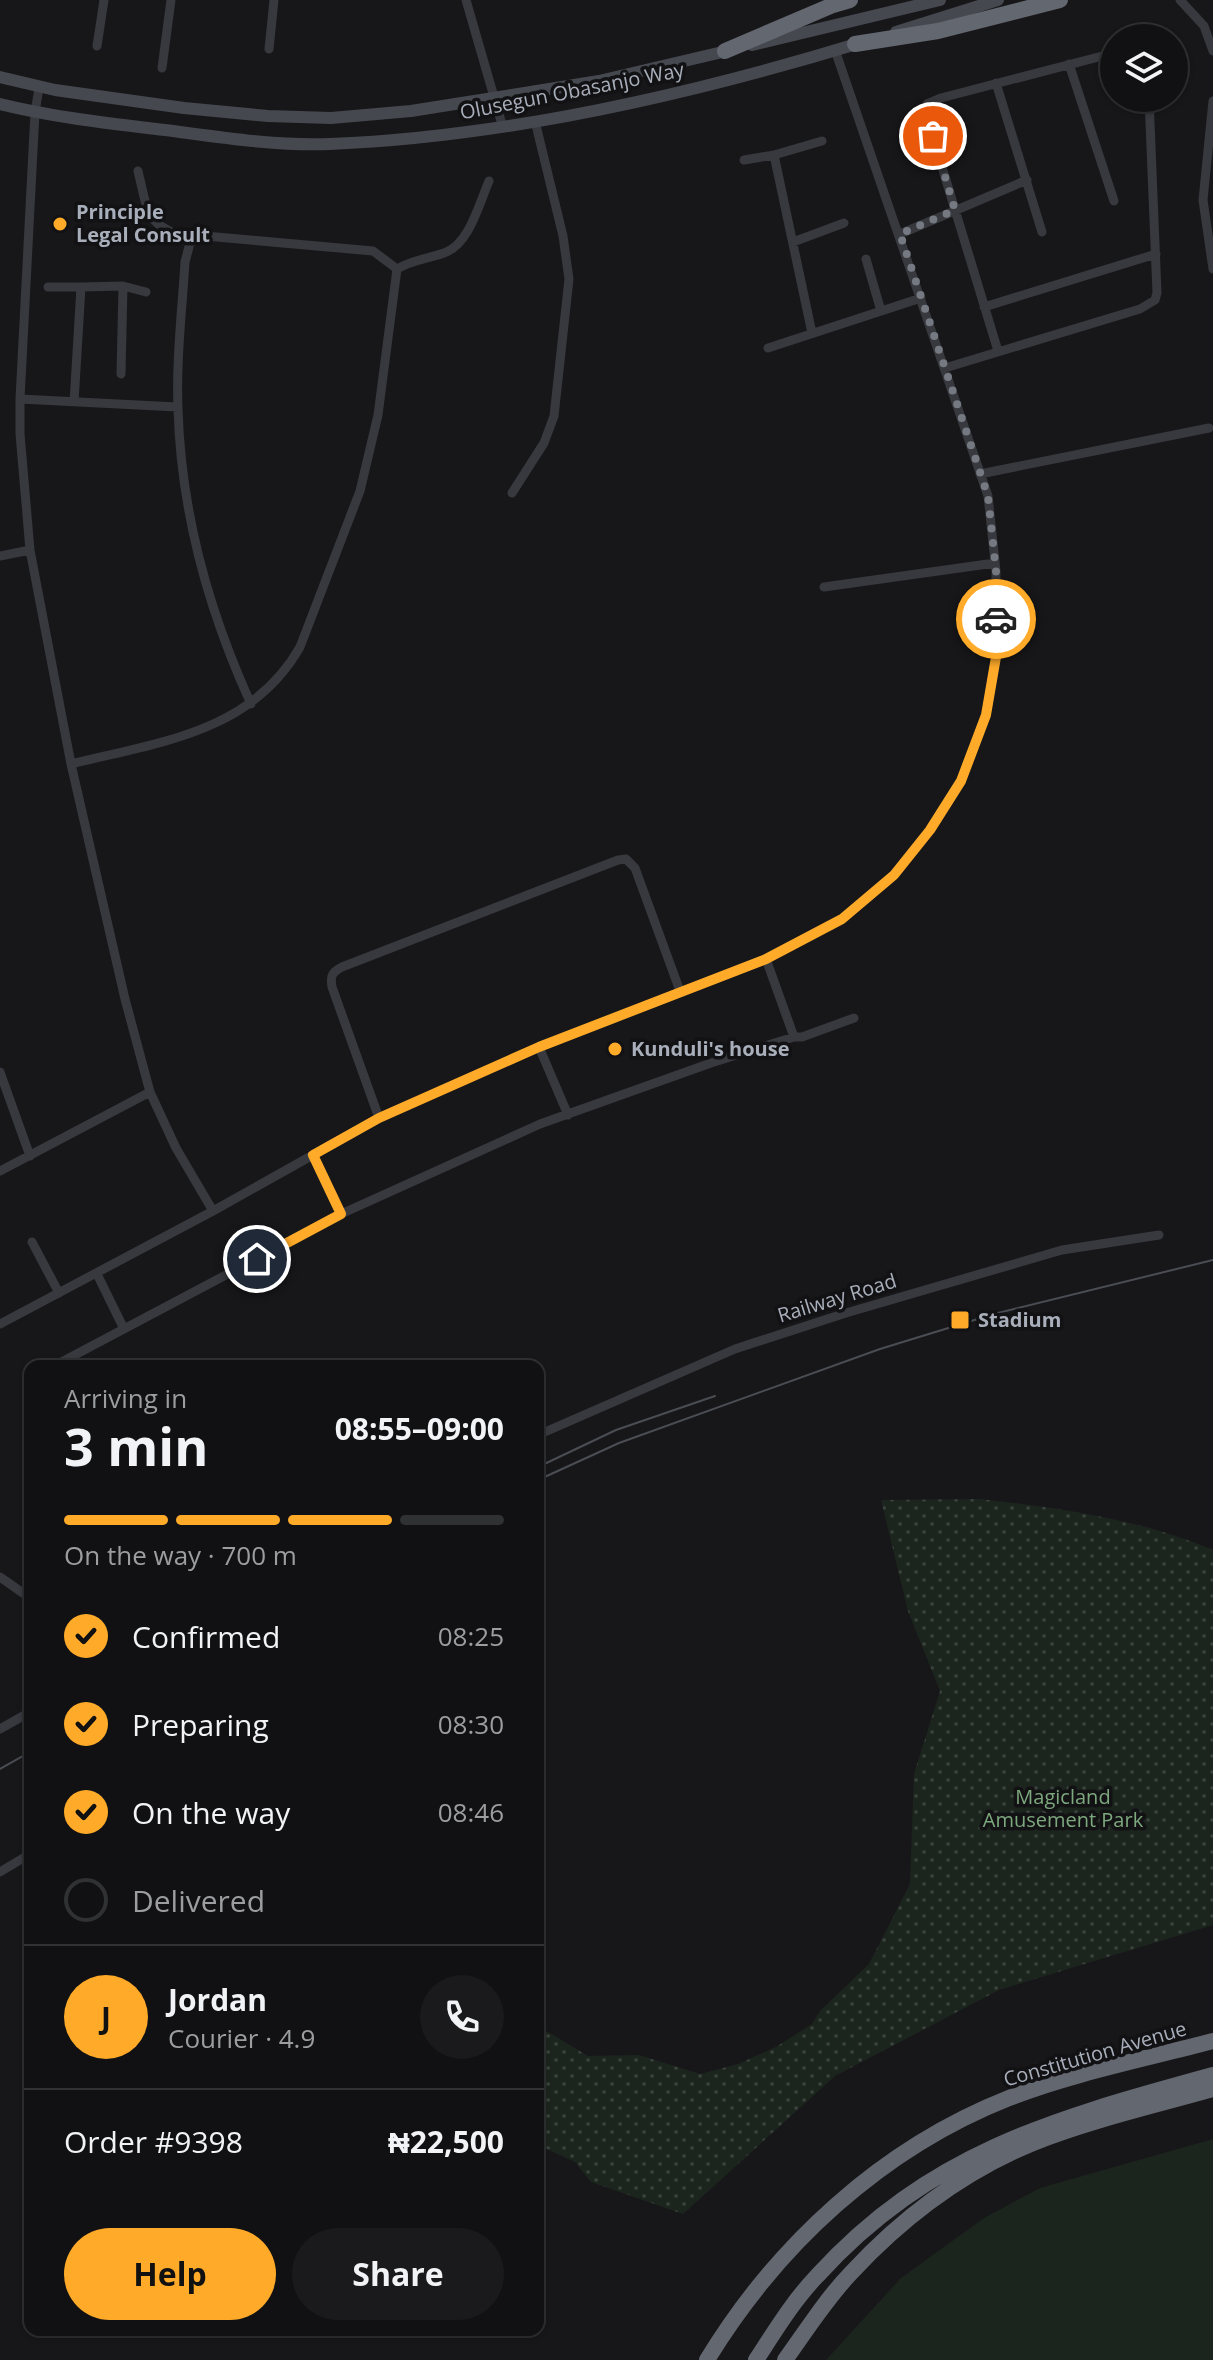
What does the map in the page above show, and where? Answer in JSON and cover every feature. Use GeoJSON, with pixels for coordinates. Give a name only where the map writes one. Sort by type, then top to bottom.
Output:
{"type":"FeatureCollection","features":[{"type":"Feature","properties":{"kind":"highway"},"geometry":{"type":"LineString","coordinates":[[725,51],[850,0]]}},
{"type":"Feature","properties":{"kind":"highway"},"geometry":{"type":"LineString","coordinates":[[855,44],[938,31],[1060,0]]}},
{"type":"Feature","properties":{"kind":"highway","name":"Constitution Avenue"},"geometry":{"type":"LineString","coordinates":[[707,2360],[762,2281],[806,2233],[856,2187],[907,2151],[1008,2099],[1061,2081],[1213,2041]]}},
{"type":"Feature","properties":{"kind":"highway"},"geometry":{"type":"LineString","coordinates":[[756,2360],[781,2321],[816,2277],[900,2199],[949,2168],[999,2143],[1052,2122],[1213,2075]]}},
{"type":"Feature","properties":{"kind":"highway"},"geometry":{"type":"LineString","coordinates":[[816,2277],[962,2179],[1030,2144],[1068,2130],[1213,2089]]}},
{"type":"Feature","properties":{"kind":"highway"},"geometry":{"type":"LineString","coordinates":[[785,2360],[850,2274],[911,2215]]}},
{"type":"Feature","properties":{"kind":"main road","name":"Olusegun Obasanjo Way"},"geometry":{"type":"LineString","coordinates":[[0,77],[39,88],[184,108],[331,118],[411,111],[609,79],[940,0]]}},
{"type":"Feature","properties":{"kind":"main road","name":"Olusegun Obasanjo Way"},"geometry":{"type":"LineString","coordinates":[[0,104],[35,112],[245,140],[327,144],[423,137],[503,128],[728,80],[998,0]]}},
{"type":"Feature","properties":{"kind":"street"},"geometry":{"type":"LineString","coordinates":[[97,46],[104,0]]}},
{"type":"Feature","properties":{"kind":"street"},"geometry":{"type":"LineString","coordinates":[[162,68],[171,0]]}},
{"type":"Feature","properties":{"kind":"street"},"geometry":{"type":"LineString","coordinates":[[269,49],[274,0]]}},
{"type":"Feature","properties":{"kind":"street"},"geometry":{"type":"LineString","coordinates":[[466,0],[503,128]]}},
{"type":"Feature","properties":{"kind":"street"},"geometry":{"type":"LineString","coordinates":[[1180,0],[1204,26],[1213,51]]}},
{"type":"Feature","properties":{"kind":"street"},"geometry":{"type":"LineString","coordinates":[[0,1324],[213,1211],[379,1118],[539,1047],[766,959],[842,919],[894,875],[930,830],[961,781],[986,715],[996,657],[995,563],[988,496],[835,50]]}},
{"type":"Feature","properties":{"kind":"street"},"geometry":{"type":"LineString","coordinates":[[998,351],[925,111],[927,104],[1100,56]]}},
{"type":"Feature","properties":{"kind":"street"},"geometry":{"type":"LineString","coordinates":[[1069,64],[1114,201]]}},
{"type":"Feature","properties":{"kind":"street"},"geometry":{"type":"LineString","coordinates":[[996,83],[1042,232]]}},
{"type":"Feature","properties":{"kind":"street"},"geometry":{"type":"LineString","coordinates":[[39,88],[35,112],[20,399],[30,550],[71,764],[125,999],[150,1092],[176,1148],[213,1211]]}},
{"type":"Feature","properties":{"kind":"street"},"geometry":{"type":"LineString","coordinates":[[1213,101],[1203,200],[1213,269]]}},
{"type":"Feature","properties":{"kind":"street"},"geometry":{"type":"LineString","coordinates":[[945,368],[1150,305],[1157,293],[1150,112]]}},
{"type":"Feature","properties":{"kind":"street"},"geometry":{"type":"LineString","coordinates":[[512,493],[544,443],[554,416],[569,279],[563,236],[535,121]]}},
{"type":"Feature","properties":{"kind":"street"},"geometry":{"type":"LineString","coordinates":[[744,160],[822,141]]}},
{"type":"Feature","properties":{"kind":"street"},"geometry":{"type":"LineString","coordinates":[[774,155],[812,333]]}},
{"type":"Feature","properties":{"kind":"street"},"geometry":{"type":"LineString","coordinates":[[138,171],[148,214],[159,225],[190,243]]}},
{"type":"Feature","properties":{"kind":"street"},"geometry":{"type":"LineString","coordinates":[[900,234],[1027,180]]}},
{"type":"Feature","properties":{"kind":"street"},"geometry":{"type":"LineString","coordinates":[[397,269],[411,261],[447,252],[458,245],[489,181]]}},
{"type":"Feature","properties":{"kind":"street"},"geometry":{"type":"LineString","coordinates":[[793,242],[844,223]]}},
{"type":"Feature","properties":{"kind":"street"},"geometry":{"type":"LineString","coordinates":[[190,243],[205,236],[373,251],[397,269]]}},
{"type":"Feature","properties":{"kind":"street"},"geometry":{"type":"LineString","coordinates":[[190,243],[185,262],[177,407],[181,452],[191,520],[207,587],[226,650],[251,704]]}},
{"type":"Feature","properties":{"kind":"street"},"geometry":{"type":"LineString","coordinates":[[984,307],[1156,254]]}},
{"type":"Feature","properties":{"kind":"street"},"geometry":{"type":"LineString","coordinates":[[866,259],[881,311]]}},
{"type":"Feature","properties":{"kind":"street"},"geometry":{"type":"LineString","coordinates":[[71,764],[176,738],[230,717],[251,704],[288,667],[300,647],[352,514],[378,415],[397,269]]}},
{"type":"Feature","properties":{"kind":"street"},"geometry":{"type":"LineString","coordinates":[[121,374],[123,286]]}},
{"type":"Feature","properties":{"kind":"street"},"geometry":{"type":"LineString","coordinates":[[48,287],[123,286],[146,292]]}},
{"type":"Feature","properties":{"kind":"street"},"geometry":{"type":"LineString","coordinates":[[74,402],[81,287]]}},
{"type":"Feature","properties":{"kind":"street"},"geometry":{"type":"LineString","coordinates":[[768,348],[921,298]]}},
{"type":"Feature","properties":{"kind":"street"},"geometry":{"type":"LineString","coordinates":[[20,399],[177,407]]}},
{"type":"Feature","properties":{"kind":"street"},"geometry":{"type":"LineString","coordinates":[[980,474],[1209,428]]}},
{"type":"Feature","properties":{"kind":"street"},"geometry":{"type":"LineString","coordinates":[[0,556],[30,550]]}},
{"type":"Feature","properties":{"kind":"street"},"geometry":{"type":"LineString","coordinates":[[824,587],[995,563]]}},
{"type":"Feature","properties":{"kind":"street"},"geometry":{"type":"LineString","coordinates":[[379,1118],[330,979],[333,971],[342,967],[626,859],[635,868],[680,991]]}},
{"type":"Feature","properties":{"kind":"street"},"geometry":{"type":"LineString","coordinates":[[766,959],[794,1037]]}},
{"type":"Feature","properties":{"kind":"street"},"geometry":{"type":"LineString","coordinates":[[65,1360],[341,1214],[540,1124],[711,1063],[802,1037],[854,1018]]}},
{"type":"Feature","properties":{"kind":"street"},"geometry":{"type":"LineString","coordinates":[[539,1047],[568,1115]]}},
{"type":"Feature","properties":{"kind":"street"},"geometry":{"type":"LineString","coordinates":[[0,1072],[30,1156]]}},
{"type":"Feature","properties":{"kind":"street"},"geometry":{"type":"LineString","coordinates":[[0,1171],[150,1092]]}},
{"type":"Feature","properties":{"kind":"street"},"geometry":{"type":"LineString","coordinates":[[313,1155],[341,1214]]}},
{"type":"Feature","properties":{"kind":"street","name":"Railway Road"},"geometry":{"type":"LineString","coordinates":[[544,1432],[735,1349],[846,1313],[1062,1250],[1159,1235]]}},
{"type":"Feature","properties":{"kind":"street"},"geometry":{"type":"LineString","coordinates":[[32,1242],[59,1293]]}},
{"type":"Feature","properties":{"kind":"street"},"geometry":{"type":"LineString","coordinates":[[97,1274],[124,1329]]}},
{"type":"Feature","properties":{"kind":"street"},"geometry":{"type":"LineString","coordinates":[[0,1577],[24,1594]]}},
{"type":"Feature","properties":{"kind":"street"},"geometry":{"type":"LineString","coordinates":[[0,1729],[24,1715]]}},
{"type":"Feature","properties":{"kind":"street"},"geometry":{"type":"LineString","coordinates":[[0,1872],[24,1858]]}},
{"type":"Feature","properties":{"kind":"green space","name":"Magicland Amusement Park"},"geometry":{"type":"Polygon","coordinates":[[[980,1499],[1069,1511],[1157,1530],[1213,1550],[1213,1925],[999,1990],[835,2076],[683,2214],[591,2182],[575,2162],[544,2148],[544,2030],[588,2056],[639,2055],[700,2074],[738,2064],[776,2047],[812,2024],[820,2011],[869,1964],[910,1884],[914,1774],[940,1691],[908,1611],[881,1500],[980,1499]]]}},
{"type":"Feature","properties":{"kind":"green space"},"geometry":{"type":"Polygon","coordinates":[[[1213,2139],[1213,2360],[826,2360],[901,2278],[984,2218],[1040,2188],[1213,2139]]]}},
{"type":"Feature","properties":{"kind":"tram line"},"geometry":{"type":"LineString","coordinates":[[544,1477],[619,1443],[880,1349],[994,1314],[1213,1260]]}},
{"type":"Feature","properties":{"kind":"tram line"},"geometry":{"type":"LineString","coordinates":[[544,1464],[616,1430],[715,1396]]}},
{"type":"Feature","properties":{"kind":"tram line"},"geometry":{"type":"LineString","coordinates":[[0,1769],[24,1755]]}},
{"type":"Feature","properties":{"kind":"way so far"},"geometry":{"type":"LineString","coordinates":[[933,136],[955,210],[900,234],[988,496],[996,571],[996,619]]}},
{"type":"Feature","properties":{"kind":"place","name":"Principle Legal Consult"},"geometry":{"type":"Point","coordinates":[60,224]}},
{"type":"Feature","properties":{"kind":"place","name":"Kunduli's house"},"geometry":{"type":"Point","coordinates":[615,1049]}},
{"type":"Feature","properties":{"kind":"place","name":"Stadium"},"geometry":{"type":"Point","coordinates":[960,1320]}},
{"type":"Feature","properties":{"kind":"route"},"geometry":{"type":"LineString","coordinates":[[257,1259],[341,1214],[313,1155],[379,1118],[539,1047],[766,959],[842,919],[894,875],[930,830],[961,781],[986,715],[996,657],[996,619]]}}]}
